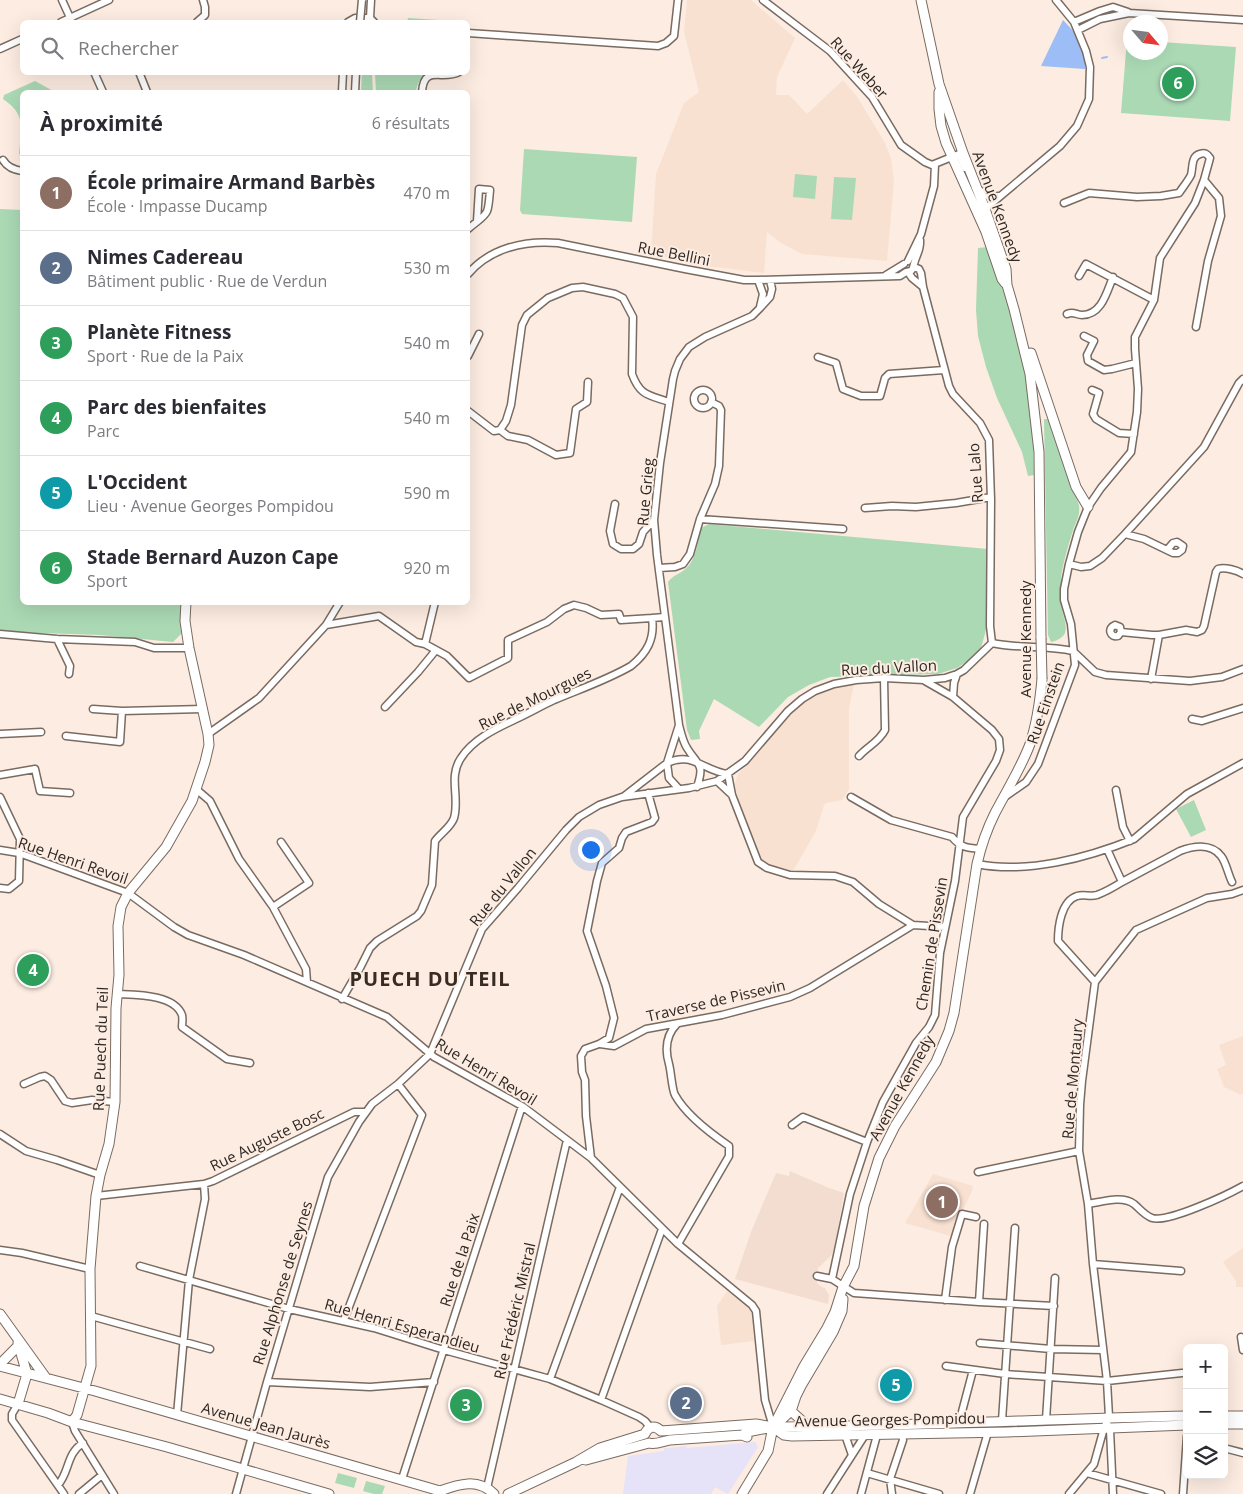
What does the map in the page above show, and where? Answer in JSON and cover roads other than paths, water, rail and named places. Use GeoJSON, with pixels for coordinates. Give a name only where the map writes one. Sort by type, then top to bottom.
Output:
{"type":"FeatureCollection","features":[{"type":"Feature","properties":{"kind":"main road","name":"Avenue Kennedy"},"geometry":{"type":"LineString","coordinates":[[742,1494],[768,1451],[773,1427],[804,1366],[827,1328],[835,1312],[843,1287],[854,1266],[864,1206],[879,1158],[895,1126],[918,1093],[936,1062],[949,1031],[954,1013],[977,864],[981,849],[985,835],[1030,743],[1039,708],[1042,679],[1039,452],[1030,374],[1007,285],[1006,269],[939,84],[921,0]]}},
{"type":"Feature","properties":{"kind":"main road"},"geometry":{"type":"LineString","coordinates":[[939,84],[941,126],[952,156],[986,232],[1002,279],[1007,285]]}},
{"type":"Feature","properties":{"kind":"main road"},"geometry":{"type":"LineString","coordinates":[[1014,309],[1025,331],[1076,487],[1088,507]]}},
{"type":"Feature","properties":{"kind":"main road"},"geometry":{"type":"LineString","coordinates":[[186,605],[185,621],[189,648],[208,734]]}},
{"type":"Feature","properties":{"kind":"main road","name":"Rue Puech du Teil"},"geometry":{"type":"LineString","coordinates":[[85,1389],[91,1366],[90,1269],[96,1196],[109,1144],[115,1102],[119,974],[118,926],[120,907],[128,893],[166,846],[192,801],[209,744],[208,734]]}},
{"type":"Feature","properties":{"kind":"main road","name":"Avenue Kennedy"},"geometry":{"type":"LineString","coordinates":[[791,1411],[796,1396],[842,1311],[843,1287]]}},
{"type":"Feature","properties":{"kind":"main road"},"geometry":{"type":"LineString","coordinates":[[0,1314],[46,1378]]}},
{"type":"Feature","properties":{"kind":"main road"},"geometry":{"type":"LineString","coordinates":[[0,1365],[18,1341]]}},
{"type":"Feature","properties":{"kind":"main road"},"geometry":{"type":"LineString","coordinates":[[18,1341],[27,1374],[18,1404]]}},
{"type":"Feature","properties":{"kind":"main road","name":"Avenue Jean Jaurès"},"geometry":{"type":"LineString","coordinates":[[0,1365],[402,1479],[441,1493]]}},
{"type":"Feature","properties":{"kind":"main road"},"geometry":{"type":"LineString","coordinates":[[74,1427],[85,1389]]}},
{"type":"Feature","properties":{"kind":"main road"},"geometry":{"type":"LineString","coordinates":[[0,1400],[48,1413],[74,1427],[243,1469],[312,1492],[326,1494]]}},
{"type":"Feature","properties":{"kind":"main road"},"geometry":{"type":"LineString","coordinates":[[648,1435],[655,1444],[660,1441],[742,1435],[747,1432],[773,1427],[791,1411],[809,1427]]}},
{"type":"Feature","properties":{"kind":"main road","name":"Avenue Georges Pompidou"},"geometry":{"type":"LineString","coordinates":[[773,1427],[809,1427],[865,1435],[902,1435],[988,1432],[1108,1424],[1183,1416]]}},
{"type":"Feature","properties":{"kind":"main road"},"geometry":{"type":"LineString","coordinates":[[1228,1416],[1243,1416]]}},
{"type":"Feature","properties":{"kind":"main road","name":"Avenue Georges Pompidou"},"geometry":{"type":"LineString","coordinates":[[773,1427],[784,1435],[792,1436],[1002,1421],[1046,1420],[1108,1424],[1183,1425]]}},
{"type":"Feature","properties":{"kind":"main road"},"geometry":{"type":"LineString","coordinates":[[661,1431],[756,1424],[773,1427]]}},
{"type":"Feature","properties":{"kind":"main road"},"geometry":{"type":"LineString","coordinates":[[1228,1424],[1243,1424]]}},
{"type":"Feature","properties":{"kind":"main road"},"geometry":{"type":"LineString","coordinates":[[512,1493],[576,1462],[648,1435],[656,1427],[661,1431],[662,1437],[660,1441]]}},
{"type":"Feature","properties":{"kind":"main road"},"geometry":{"type":"LineString","coordinates":[[441,1493],[454,1486],[471,1483],[479,1484],[494,1494]]}},
{"type":"Feature","properties":{"kind":"street"},"geometry":{"type":"LineString","coordinates":[[62,0],[71,20],[99,3],[109,0]]}},
{"type":"Feature","properties":{"kind":"street"},"geometry":{"type":"LineString","coordinates":[[199,20],[205,15],[203,0]]}},
{"type":"Feature","properties":{"kind":"street"},"geometry":{"type":"LineString","coordinates":[[360,20],[362,0]]}},
{"type":"Feature","properties":{"kind":"street"},"geometry":{"type":"LineString","coordinates":[[352,20],[355,18],[372,20],[371,0]]}},
{"type":"Feature","properties":{"kind":"street"},"geometry":{"type":"LineString","coordinates":[[470,33],[658,46],[666,43],[674,36],[678,0]]}},
{"type":"Feature","properties":{"kind":"street","name":"Rue Weber"},"geometry":{"type":"LineString","coordinates":[[763,0],[830,51],[872,97],[901,145],[928,164],[935,164]]}},
{"type":"Feature","properties":{"kind":"street"},"geometry":{"type":"LineString","coordinates":[[985,209],[1060,146],[1084,113],[1089,99],[1090,67],[1086,50],[1076,21],[1056,0]]}},
{"type":"Feature","properties":{"kind":"street"},"geometry":{"type":"LineString","coordinates":[[1076,21],[1112,7],[1129,13]]}},
{"type":"Feature","properties":{"kind":"street"},"geometry":{"type":"LineString","coordinates":[[1078,30],[1100,19],[1129,13],[1243,20]]}},
{"type":"Feature","properties":{"kind":"street"},"geometry":{"type":"LineString","coordinates":[[0,49],[20,40]]}},
{"type":"Feature","properties":{"kind":"street"},"geometry":{"type":"LineString","coordinates":[[95,75],[102,90]]}},
{"type":"Feature","properties":{"kind":"street"},"geometry":{"type":"LineString","coordinates":[[140,75],[146,90]]}},
{"type":"Feature","properties":{"kind":"street"},"geometry":{"type":"LineString","coordinates":[[342,90],[344,75]]}},
{"type":"Feature","properties":{"kind":"street"},"geometry":{"type":"LineString","coordinates":[[355,90],[356,75]]}},
{"type":"Feature","properties":{"kind":"street"},"geometry":{"type":"LineString","coordinates":[[422,90],[422,85],[431,75]]}},
{"type":"Feature","properties":{"kind":"street"},"geometry":{"type":"LineString","coordinates":[[923,287],[903,268],[910,264],[921,246],[920,240],[934,186],[935,164],[958,154],[967,174],[974,180]]}},
{"type":"Feature","properties":{"kind":"street","name":"Rue Einstein"},"geometry":{"type":"LineString","coordinates":[[1003,798],[1026,782],[1038,764],[1076,664],[1071,624],[1064,600],[1069,564],[1078,532],[1088,507],[1131,452],[1137,412],[1138,389],[1135,337],[1154,300],[1160,258],[1195,203],[1210,158],[1207,154],[1196,155],[1191,174],[1179,193],[1137,197],[1089,193],[1064,203]]}},
{"type":"Feature","properties":{"kind":"street"},"geometry":{"type":"LineString","coordinates":[[3,160],[5,164],[20,171]]}},
{"type":"Feature","properties":{"kind":"street"},"geometry":{"type":"LineString","coordinates":[[1196,327],[1208,261],[1221,216],[1219,198],[1204,180]]}},
{"type":"Feature","properties":{"kind":"street"},"geometry":{"type":"LineString","coordinates":[[470,227],[488,213],[490,190],[479,189],[477,221]]}},
{"type":"Feature","properties":{"kind":"street"},"geometry":{"type":"LineString","coordinates":[[978,190],[989,196],[1001,196]]}},
{"type":"Feature","properties":{"kind":"street","name":"Rue Bellini"},"geometry":{"type":"LineString","coordinates":[[470,272],[491,256],[504,249],[531,242],[558,243],[744,280],[900,276],[907,272]]}},
{"type":"Feature","properties":{"kind":"street","name":"Rue Bellini"},"geometry":{"type":"LineString","coordinates":[[885,275],[910,264]]}},
{"type":"Feature","properties":{"kind":"street","name":"Rue Lalo"},"geometry":{"type":"LineString","coordinates":[[910,264],[919,269],[921,273],[949,386],[953,394],[980,423],[989,440],[991,497],[990,626],[992,642]]}},
{"type":"Feature","properties":{"kind":"street"},"geometry":{"type":"LineString","coordinates":[[1079,276],[1086,264],[1154,300]]}},
{"type":"Feature","properties":{"kind":"street"},"geometry":{"type":"LineString","coordinates":[[1067,314],[1071,312],[1083,315],[1092,312],[1100,306],[1105,299],[1113,277]]}},
{"type":"Feature","properties":{"kind":"street","name":"Rue Grieg"},"geometry":{"type":"LineString","coordinates":[[700,764],[686,747],[679,725],[654,520],[669,402],[675,371],[680,359],[689,347],[705,337],[752,316],[785,279]]}},
{"type":"Feature","properties":{"kind":"street"},"geometry":{"type":"LineString","coordinates":[[758,280],[763,294],[760,308]]}},
{"type":"Feature","properties":{"kind":"street"},"geometry":{"type":"LineString","coordinates":[[770,280],[772,289],[770,297]]}},
{"type":"Feature","properties":{"kind":"street"},"geometry":{"type":"LineString","coordinates":[[500,430],[510,413],[524,320],[527,315],[548,298],[572,288],[583,287],[615,294],[622,298],[633,317],[632,374],[635,382],[646,394],[669,402]]}},
{"type":"Feature","properties":{"kind":"street"},"geometry":{"type":"LineString","coordinates":[[470,352],[479,334]]}},
{"type":"Feature","properties":{"kind":"street"},"geometry":{"type":"LineString","coordinates":[[1084,336],[1094,341],[1087,355],[1088,360],[1104,370],[1136,363]]}},
{"type":"Feature","properties":{"kind":"street"},"geometry":{"type":"LineString","coordinates":[[818,357],[836,363],[843,390],[861,396],[880,396],[885,378],[889,374],[944,370]]}},
{"type":"Feature","properties":{"kind":"street"},"geometry":{"type":"LineString","coordinates":[[1069,564],[1081,567],[1090,566],[1102,558],[1125,534],[1204,447],[1243,378]]}},
{"type":"Feature","properties":{"kind":"street"},"geometry":{"type":"LineString","coordinates":[[470,413],[494,431],[500,430],[508,436],[528,440],[556,455],[570,453],[576,409],[587,402],[588,382]]}},
{"type":"Feature","properties":{"kind":"street"},"geometry":{"type":"LineString","coordinates":[[1092,390],[1099,393],[1093,414],[1096,419],[1119,434],[1134,434]]}},
{"type":"Feature","properties":{"kind":"street"},"geometry":{"type":"LineString","coordinates":[[659,568],[675,567],[683,564],[690,554],[700,519],[715,484],[719,466],[721,410],[719,406],[711,402]]}},
{"type":"Feature","properties":{"kind":"street"},"geometry":{"type":"LineString","coordinates":[[865,508],[916,507],[991,497]]}},
{"type":"Feature","properties":{"kind":"street"},"geometry":{"type":"LineString","coordinates":[[615,504],[610,531],[613,544],[621,549],[633,549],[639,544],[643,532],[654,520]]}},
{"type":"Feature","properties":{"kind":"street"},"geometry":{"type":"LineString","coordinates":[[700,519],[844,530]]}},
{"type":"Feature","properties":{"kind":"street"},"geometry":{"type":"LineString","coordinates":[[1125,534],[1167,550]]}},
{"type":"Feature","properties":{"kind":"street"},"geometry":{"type":"LineString","coordinates":[[1121,632],[1159,635],[1186,630],[1197,632],[1202,630],[1218,569],[1238,571],[1243,574]]}},
{"type":"Feature","properties":{"kind":"street"},"geometry":{"type":"LineString","coordinates":[[208,734],[259,698],[326,625],[338,605]]}},
{"type":"Feature","properties":{"kind":"street"},"geometry":{"type":"LineString","coordinates":[[425,644],[434,605]]}},
{"type":"Feature","properties":{"kind":"street"},"geometry":{"type":"LineString","coordinates":[[326,625],[379,616],[416,642],[425,644],[447,656],[469,678],[508,658],[508,640],[547,622],[564,609],[574,605],[601,615],[619,614],[621,620],[666,618]]}},
{"type":"Feature","properties":{"kind":"street","name":"Rue de Mourgues"},"geometry":{"type":"LineString","coordinates":[[342,999],[370,948],[376,941],[417,916],[424,905],[432,885],[435,841],[452,823],[454,818],[455,770],[460,758],[465,752],[496,729],[638,661],[652,638],[652,618]]}},
{"type":"Feature","properties":{"kind":"street"},"geometry":{"type":"LineString","coordinates":[[0,634],[57,640],[135,642],[154,648],[189,648]]}},
{"type":"Feature","properties":{"kind":"street"},"geometry":{"type":"LineString","coordinates":[[1151,679],[1159,635]]}},
{"type":"Feature","properties":{"kind":"street"},"geometry":{"type":"LineString","coordinates":[[57,640],[70,666],[69,674]]}},
{"type":"Feature","properties":{"kind":"street"},"geometry":{"type":"LineString","coordinates":[[992,642],[1009,646],[1061,648],[1073,651],[1095,672],[1106,675],[1190,681],[1222,677],[1243,669]]}},
{"type":"Feature","properties":{"kind":"street","name":"Rue du Vallon"},"geometry":{"type":"LineString","coordinates":[[430,1054],[476,942],[485,925],[579,817],[599,805],[622,797],[697,786],[717,781],[753,753],[788,711],[809,695],[834,684],[884,678],[924,680],[945,678],[964,670],[992,642]]}},
{"type":"Feature","properties":{"kind":"street"},"geometry":{"type":"LineString","coordinates":[[385,707],[436,650]]}},
{"type":"Feature","properties":{"kind":"street"},"geometry":{"type":"LineString","coordinates":[[953,697],[954,683],[958,674]]}},
{"type":"Feature","properties":{"kind":"street"},"geometry":{"type":"LineString","coordinates":[[859,756],[866,748],[881,738],[885,730],[884,678]]}},
{"type":"Feature","properties":{"kind":"street","name":"Chemin de Pissevin"},"geometry":{"type":"LineString","coordinates":[[832,1279],[850,1194],[867,1142],[883,1102],[916,1043],[929,1027],[935,1014],[940,953],[955,881],[963,817],[996,761],[1000,750],[999,739],[992,730],[953,697],[924,680]]}},
{"type":"Feature","properties":{"kind":"street"},"geometry":{"type":"LineString","coordinates":[[1192,719],[1202,721],[1243,708]]}},
{"type":"Feature","properties":{"kind":"street"},"geometry":{"type":"LineString","coordinates":[[93,709],[122,711],[202,709]]}},
{"type":"Feature","properties":{"kind":"street"},"geometry":{"type":"LineString","coordinates":[[66,736],[120,742],[122,711]]}},
{"type":"Feature","properties":{"kind":"street","name":"Rue Grieg"},"geometry":{"type":"LineString","coordinates":[[667,763],[679,725]]}},
{"type":"Feature","properties":{"kind":"street"},"geometry":{"type":"LineString","coordinates":[[0,734],[41,732]]}},
{"type":"Feature","properties":{"kind":"street","name":"Rue du Vallon"},"geometry":{"type":"LineString","coordinates":[[622,797],[667,763],[682,758],[691,760],[718,773],[728,774]]}},
{"type":"Feature","properties":{"kind":"street"},"geometry":{"type":"LineString","coordinates":[[667,763],[669,778],[679,789]]}},
{"type":"Feature","properties":{"kind":"street"},"geometry":{"type":"LineString","coordinates":[[977,864],[1018,868],[1048,865],[1130,841],[1187,794],[1243,763]]}},
{"type":"Feature","properties":{"kind":"street"},"geometry":{"type":"LineString","coordinates":[[697,786],[701,775],[700,764]]}},
{"type":"Feature","properties":{"kind":"street"},"geometry":{"type":"LineString","coordinates":[[0,775],[35,769],[40,791],[70,794]]}},
{"type":"Feature","properties":{"kind":"street"},"geometry":{"type":"LineString","coordinates":[[728,774],[732,795],[758,862],[767,868],[790,876],[835,876],[842,878],[853,882],[879,904],[913,924],[945,927]]}},
{"type":"Feature","properties":{"kind":"street"},"geometry":{"type":"LineString","coordinates":[[717,781],[732,795]]}},
{"type":"Feature","properties":{"kind":"street"},"geometry":{"type":"LineString","coordinates":[[196,789],[210,801],[239,859],[273,907],[306,969],[307,982]]}},
{"type":"Feature","properties":{"kind":"street"},"geometry":{"type":"LineString","coordinates":[[1116,790],[1122,827],[1130,841]]}},
{"type":"Feature","properties":{"kind":"street"},"geometry":{"type":"LineString","coordinates":[[591,1158],[586,1116],[585,1080],[582,1072],[581,1056],[584,1049],[600,1044],[609,1038],[614,1018],[606,986],[587,931],[602,863],[619,848],[626,832],[652,822],[655,818],[648,793]]}},
{"type":"Feature","properties":{"kind":"street"},"geometry":{"type":"LineString","coordinates":[[851,797],[891,820],[952,838],[959,845],[981,849]]}},
{"type":"Feature","properties":{"kind":"street"},"geometry":{"type":"LineString","coordinates":[[0,798],[20,839],[21,854],[20,881],[9,888],[0,888]]}},
{"type":"Feature","properties":{"kind":"street"},"geometry":{"type":"LineString","coordinates":[[273,907],[309,884],[281,842]]}},
{"type":"Feature","properties":{"kind":"street"},"geometry":{"type":"LineString","coordinates":[[1232,882],[1221,856],[1210,847],[1189,848],[1180,851],[1095,896],[1081,895],[1074,897],[1063,911],[1058,929],[1058,941],[1095,982],[1136,930],[1207,898],[1232,894],[1243,890]]}},
{"type":"Feature","properties":{"kind":"street"},"geometry":{"type":"LineString","coordinates":[[1107,849],[1122,882]]}},
{"type":"Feature","properties":{"kind":"street","name":"Rue Henri Revoil"},"geometry":{"type":"LineString","coordinates":[[0,850],[21,854],[128,893],[188,935],[244,954],[342,999],[387,1017],[434,1057],[522,1106],[591,1158],[678,1244],[752,1305],[756,1311],[765,1404],[773,1427]]}},
{"type":"Feature","properties":{"kind":"street","name":"Traverse de Pissevin"},"geometry":{"type":"LineString","coordinates":[[600,1044],[614,1046],[646,1029],[746,1009],[800,993],[913,924]]}},
{"type":"Feature","properties":{"kind":"street","name":"Rue de Montaury"},"geometry":{"type":"LineString","coordinates":[[1095,982],[1082,1081],[1079,1151],[1088,1204],[1107,1381],[1113,1494]]}},
{"type":"Feature","properties":{"kind":"street"},"geometry":{"type":"LineString","coordinates":[[117,994],[152,996],[171,1004],[176,1007],[182,1016],[182,1027],[227,1059],[250,1063]]}},
{"type":"Feature","properties":{"kind":"street"},"geometry":{"type":"LineString","coordinates":[[677,1024],[672,1029],[666,1053],[672,1075],[674,1094],[705,1129],[729,1146],[729,1156],[678,1244]]}},
{"type":"Feature","properties":{"kind":"street"},"geometry":{"type":"LineString","coordinates":[[366,1112],[372,1104],[398,1084],[430,1054]]}},
{"type":"Feature","properties":{"kind":"street"},"geometry":{"type":"LineString","coordinates":[[24,1084],[45,1076],[51,1080],[66,1101],[72,1103],[92,1100],[115,1102]]}},
{"type":"Feature","properties":{"kind":"street"},"geometry":{"type":"LineString","coordinates":[[344,1320],[422,1115],[398,1084]]}},
{"type":"Feature","properties":{"kind":"street","name":"Rue de la Paix"},"geometry":{"type":"LineString","coordinates":[[402,1479],[522,1106]]}},
{"type":"Feature","properties":{"kind":"street","name":"Rue Auguste Bosc"},"geometry":{"type":"LineString","coordinates":[[177,1415],[189,1280],[205,1200],[204,1184],[354,1112],[366,1112]]}},
{"type":"Feature","properties":{"kind":"street","name":"Rue Alphonse de Seynes"},"geometry":{"type":"LineString","coordinates":[[236,1494],[328,1177],[366,1112]]}},
{"type":"Feature","properties":{"kind":"street"},"geometry":{"type":"LineString","coordinates":[[792,1125],[803,1117],[867,1142]]}},
{"type":"Feature","properties":{"kind":"street"},"geometry":{"type":"LineString","coordinates":[[0,1134],[26,1151],[100,1175]]}},
{"type":"Feature","properties":{"kind":"street","name":"Rue Frédéric Mistral"},"geometry":{"type":"LineString","coordinates":[[486,1488],[567,1140]]}},
{"type":"Feature","properties":{"kind":"street"},"geometry":{"type":"LineString","coordinates":[[978,1172],[1079,1151]]}},
{"type":"Feature","properties":{"kind":"street"},"geometry":{"type":"LineString","coordinates":[[96,1196],[204,1184]]}},
{"type":"Feature","properties":{"kind":"street"},"geometry":{"type":"LineString","coordinates":[[1088,1204],[1125,1200],[1132,1203],[1145,1214],[1160,1219],[1224,1196],[1243,1186]]}},
{"type":"Feature","properties":{"kind":"street"},"geometry":{"type":"LineString","coordinates":[[550,1379],[620,1187]]}},
{"type":"Feature","properties":{"kind":"street"},"geometry":{"type":"LineString","coordinates":[[945,1300],[952,1247],[962,1214],[976,1217]]}},
{"type":"Feature","properties":{"kind":"street"},"geometry":{"type":"LineString","coordinates":[[979,1302],[984,1224]]}},
{"type":"Feature","properties":{"kind":"street"},"geometry":{"type":"LineString","coordinates":[[1002,1421],[1015,1228]]}},
{"type":"Feature","properties":{"kind":"street"},"geometry":{"type":"LineString","coordinates":[[602,1400],[662,1229]]}},
{"type":"Feature","properties":{"kind":"street"},"geometry":{"type":"LineString","coordinates":[[0,1250],[22,1253],[90,1269]]}},
{"type":"Feature","properties":{"kind":"street"},"geometry":{"type":"LineString","coordinates":[[1093,1264],[1181,1270]]}},
{"type":"Feature","properties":{"kind":"street","name":"Rue Henri Esperandieu"},"geometry":{"type":"LineString","coordinates":[[140,1266],[289,1309],[374,1328],[444,1350],[550,1379],[639,1417],[646,1422],[648,1435]]}},
{"type":"Feature","properties":{"kind":"street"},"geometry":{"type":"LineString","coordinates":[[817,1276],[832,1279],[854,1292],[945,1300],[1054,1306]]}},
{"type":"Feature","properties":{"kind":"street"},"geometry":{"type":"LineString","coordinates":[[1046,1420],[1056,1278]]}},
{"type":"Feature","properties":{"kind":"street"},"geometry":{"type":"LineString","coordinates":[[91,1316],[210,1349]]}},
{"type":"Feature","properties":{"kind":"street"},"geometry":{"type":"LineString","coordinates":[[1241,1336],[1243,1350]]}},
{"type":"Feature","properties":{"kind":"street"},"geometry":{"type":"LineString","coordinates":[[980,1343],[1051,1349],[1103,1350]]}},
{"type":"Feature","properties":{"kind":"street"},"geometry":{"type":"LineString","coordinates":[[946,1366],[1005,1374],[1107,1381],[1182,1373]]}},
{"type":"Feature","properties":{"kind":"street"},"geometry":{"type":"LineString","coordinates":[[958,1423],[973,1370]]}},
{"type":"Feature","properties":{"kind":"street"},"geometry":{"type":"LineString","coordinates":[[267,1382],[370,1387],[434,1382]]}},
{"type":"Feature","properties":{"kind":"street"},"geometry":{"type":"LineString","coordinates":[[18,1404],[12,1414],[12,1420],[64,1494]]}},
{"type":"Feature","properties":{"kind":"street"},"geometry":{"type":"LineString","coordinates":[[1069,1494],[1094,1464],[1108,1424]]}},
{"type":"Feature","properties":{"kind":"street"},"geometry":{"type":"LineString","coordinates":[[74,1427],[114,1494]]}},
{"type":"Feature","properties":{"kind":"street"},"geometry":{"type":"LineString","coordinates":[[843,1431],[852,1455]]}},
{"type":"Feature","properties":{"kind":"street"},"geometry":{"type":"LineString","coordinates":[[970,1494],[988,1432]]}},
{"type":"Feature","properties":{"kind":"street"},"geometry":{"type":"LineString","coordinates":[[827,1494],[865,1435]]}},
{"type":"Feature","properties":{"kind":"street"},"geometry":{"type":"LineString","coordinates":[[861,1494],[877,1435]]}},
{"type":"Feature","properties":{"kind":"street"},"geometry":{"type":"LineString","coordinates":[[892,1494],[890,1479],[902,1441],[902,1435]]}},
{"type":"Feature","properties":{"kind":"street"},"geometry":{"type":"LineString","coordinates":[[58,1485],[62,1480],[74,1449],[83,1443]]}},
{"type":"Feature","properties":{"kind":"street"},"geometry":{"type":"LineString","coordinates":[[1228,1449],[1243,1453]]}},
{"type":"Feature","properties":{"kind":"street"},"geometry":{"type":"LineString","coordinates":[[867,1473],[939,1494]]}},
{"type":"Feature","properties":{"kind":"street"},"geometry":{"type":"LineString","coordinates":[[1087,1473],[1161,1494]]}},
{"type":"Feature","properties":{"kind":"street"},"geometry":{"type":"LineString","coordinates":[[79,1494],[102,1475]]}},
{"type":"Feature","properties":{"kind":"street"},"geometry":{"type":"LineString","coordinates":[[1184,1494],[1185,1479]]}},
{"type":"Feature","properties":{"kind":"water"},"geometry":{"type":"Polygon","coordinates":[[[1063,20],[1078,36],[1085,59],[1085,69],[1041,66],[1063,20]]]}},
{"type":"Feature","properties":{"kind":"waterway"},"geometry":{"type":"LineString","coordinates":[[1102,58],[1107,57]]}},
{"type":"Feature","properties":{"kind":"place","name":"Stade Bernard Auzon Cape"},"geometry":{"type":"Point","coordinates":[1178,83]}},
{"type":"Feature","properties":{"kind":"place","name":"Parc des bienfaites"},"geometry":{"type":"Point","coordinates":[33,970]}},
{"type":"Feature","properties":{"kind":"place","name":"École primaire Armand Barbès"},"geometry":{"type":"Point","coordinates":[942,1202]}},
{"type":"Feature","properties":{"kind":"place","name":"L'Occident"},"geometry":{"type":"Point","coordinates":[896,1385]}},
{"type":"Feature","properties":{"kind":"place","name":"Nimes Cadereau"},"geometry":{"type":"Point","coordinates":[686,1403]}},
{"type":"Feature","properties":{"kind":"place","name":"Planète Fitness"},"geometry":{"type":"Point","coordinates":[466,1405]}},
{"type":"Feature","properties":{"kind":"district","name":"PUECH DU TEIL"},"geometry":{"type":"Point","coordinates":[430,979]}}]}
